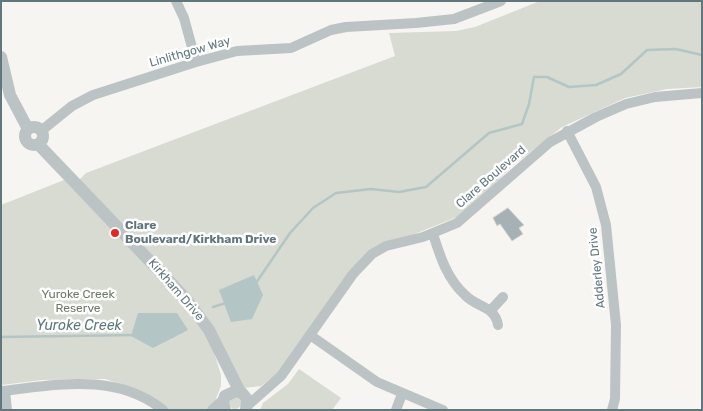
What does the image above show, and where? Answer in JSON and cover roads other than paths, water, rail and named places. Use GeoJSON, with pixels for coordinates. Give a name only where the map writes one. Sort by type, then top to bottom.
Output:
{"type":"FeatureCollection","features":[{"type":"Feature","properties":{"kind":"street"},"geometry":{"type":"LineString","coordinates":[[176,1],[184,18],[196,62]]}},
{"type":"Feature","properties":{"kind":"street","name":"Linlithgow Way"},"geometry":{"type":"LineString","coordinates":[[35,130],[93,95],[196,62],[237,51],[291,48],[331,30],[346,27],[454,19],[501,1]]}},
{"type":"Feature","properties":{"kind":"street"},"geometry":{"type":"LineString","coordinates":[[1,57],[10,95],[35,130]]}},
{"type":"Feature","properties":{"kind":"street","name":"Clare Boulevard"},"geometry":{"type":"LineString","coordinates":[[246,409],[266,388],[281,376],[365,259],[386,246],[432,234],[457,223],[550,142],[567,131],[626,104],[655,96],[702,93]]}},
{"type":"Feature","properties":{"kind":"street","name":"Kirkham Drive"},"geometry":{"type":"LineString","coordinates":[[35,130],[42,138],[38,144],[188,300],[209,330],[241,392],[247,399],[246,409]]}},
{"type":"Feature","properties":{"kind":"street","name":"Adderley Drive"},"geometry":{"type":"LineString","coordinates":[[567,131],[596,187],[606,225],[616,325],[615,399],[612,410]]}},
{"type":"Feature","properties":{"kind":"street"},"geometry":{"type":"LineString","coordinates":[[432,234],[443,263],[459,290],[472,302],[491,310],[498,325]]}},
{"type":"Feature","properties":{"kind":"street"},"geometry":{"type":"LineString","coordinates":[[491,310],[503,297]]}},
{"type":"Feature","properties":{"kind":"street"},"geometry":{"type":"LineString","coordinates":[[310,336],[369,377],[402,394],[442,410]]}},
{"type":"Feature","properties":{"kind":"street","name":"Kirkham Drive"},"geometry":{"type":"LineString","coordinates":[[222,357],[224,402]]}},
{"type":"Feature","properties":{"kind":"street"},"geometry":{"type":"LineString","coordinates":[[7,410],[3,391],[95,383],[125,389],[151,400],[163,410]]}},
{"type":"Feature","properties":{"kind":"street"},"geometry":{"type":"LineString","coordinates":[[212,410],[224,402],[232,391],[241,392],[266,388]]}},
{"type":"Feature","properties":{"kind":"street"},"geometry":{"type":"LineString","coordinates":[[396,410],[402,394]]}},
{"type":"Feature","properties":{"kind":"waterway"},"geometry":{"type":"LineString","coordinates":[[256,283],[290,233],[313,208],[336,193],[371,189],[399,192],[426,187],[489,133],[522,124],[529,104],[534,77],[547,77],[569,87],[596,85],[621,74],[647,50],[676,49],[702,55]]}},
{"type":"Feature","properties":{"kind":"waterway"},"geometry":{"type":"LineString","coordinates":[[213,307],[226,303]]}},
{"type":"Feature","properties":{"kind":"waterway","name":"Yuroke Creek"},"geometry":{"type":"LineString","coordinates":[[1,337],[135,335]]}},
{"type":"Feature","properties":{"kind":"place","name":"Clare Boulevard/Kirkham Drive"},"geometry":{"type":"Point","coordinates":[115,233]}},
{"type":"Feature","properties":{"kind":"park label","name":"Yuroke Creek Reserve"},"geometry":{"type":"Point","coordinates":[78,302]}}]}
